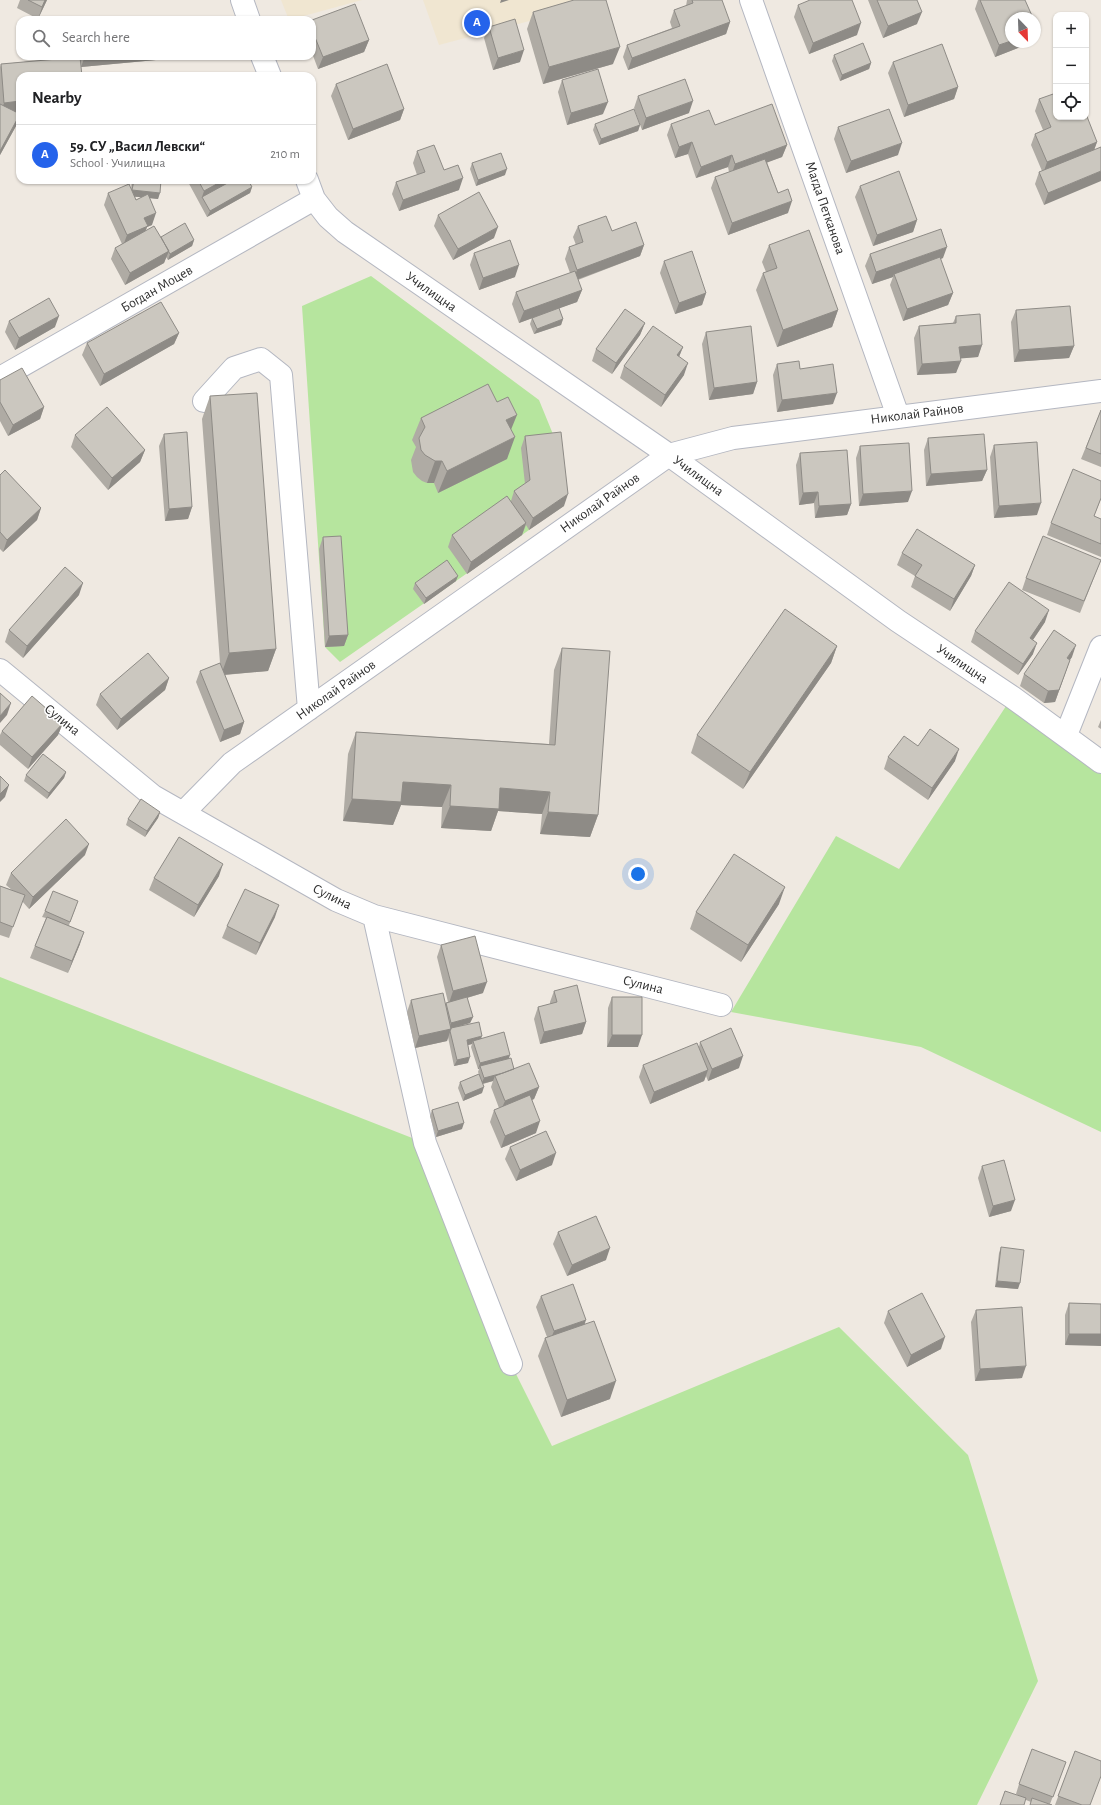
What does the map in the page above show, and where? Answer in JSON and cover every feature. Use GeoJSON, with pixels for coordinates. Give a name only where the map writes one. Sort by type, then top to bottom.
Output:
{"type":"FeatureCollection","features":[{"type":"Feature","properties":{"kind":"street"},"geometry":{"type":"LineString","coordinates":[[242,0],[248,16]]}},
{"type":"Feature","properties":{"kind":"street","name":"Магда Петканова"},"geometry":{"type":"LineString","coordinates":[[751,0],[898,416]]}},
{"type":"Feature","properties":{"kind":"street"},"geometry":{"type":"LineString","coordinates":[[264,60],[268,72]]}},
{"type":"Feature","properties":{"kind":"street","name":"Богдан Моцев"},"geometry":{"type":"LineString","coordinates":[[0,378],[311,190]]}},
{"type":"Feature","properties":{"kind":"street","name":"Училищна"},"geometry":{"type":"LineString","coordinates":[[311,190],[328,217],[345,232],[669,455],[898,621],[1066,735],[1101,762]]}},
{"type":"Feature","properties":{"kind":"street"},"geometry":{"type":"LineString","coordinates":[[204,401],[234,368],[261,359],[281,375],[309,709]]}},
{"type":"Feature","properties":{"kind":"street","name":"Николай Райнов"},"geometry":{"type":"LineString","coordinates":[[183,813],[232,763],[669,455],[734,438],[1101,391]]}},
{"type":"Feature","properties":{"kind":"street"},"geometry":{"type":"LineString","coordinates":[[1066,735],[1101,647]]}},
{"type":"Feature","properties":{"kind":"street","name":"Сулина"},"geometry":{"type":"LineString","coordinates":[[0,670],[153,796],[336,900],[374,916],[721,1005]]}},
{"type":"Feature","properties":{"kind":"street"},"geometry":{"type":"LineString","coordinates":[[374,916],[426,1143],[512,1364]]}},
{"type":"Feature","properties":{"kind":"shaded area"},"geometry":{"type":"Polygon","coordinates":[[[281,0],[362,0],[304,16],[287,16],[281,0]]]}},
{"type":"Feature","properties":{"kind":"shaded area"},"geometry":{"type":"Polygon","coordinates":[[[423,0],[608,0],[439,45],[423,0]]]}},
{"type":"Feature","properties":{"kind":"green space"},"geometry":{"type":"Polygon","coordinates":[[[371,276],[539,400],[557,444],[529,530],[340,662],[325,647],[302,306],[371,276]]]}},
{"type":"Feature","properties":{"kind":"green space"},"geometry":{"type":"Polygon","coordinates":[[[1012,697],[1101,762],[1101,1132],[921,1047],[731,1012],[836,836],[899,869],[1012,697]]]}},
{"type":"Feature","properties":{"kind":"green space"},"geometry":{"type":"Polygon","coordinates":[[[0,977],[425,1143],[511,1364],[552,1446],[839,1327],[968,1455],[1038,1681],[977,1805],[0,1805],[0,977]]]}},
{"type":"Feature","properties":{"kind":"building"},"geometry":{"type":"Polygon","coordinates":[[[28,0],[45,0],[42,7],[28,0]]]}},
{"type":"Feature","properties":{"kind":"building"},"geometry":{"type":"Polygon","coordinates":[[[574,0],[606,0],[620,47],[549,67],[533,12],[574,0]]]}},
{"type":"Feature","properties":{"kind":"building"},"geometry":{"type":"Polygon","coordinates":[[[692,0],[722,0],[730,22],[632,58],[627,45],[680,26],[674,10],[693,3],[692,0]]]}},
{"type":"Feature","properties":{"kind":"building"},"geometry":{"type":"Polygon","coordinates":[[[810,0],[852,0],[861,23],[813,43],[798,5],[810,0]]]}},
{"type":"Feature","properties":{"kind":"building"},"geometry":{"type":"Polygon","coordinates":[[[877,0],[917,0],[922,12],[888,26],[877,0]]]}},
{"type":"Feature","properties":{"kind":"building"},"geometry":{"type":"Polygon","coordinates":[[[980,0],[1025,0],[1030,12],[1005,12],[1005,43],[999,45],[980,0]]]}},
{"type":"Feature","properties":{"kind":"building"},"geometry":{"type":"Polygon","coordinates":[[[355,4],[369,40],[323,57],[316,40],[316,19],[355,4]]]}},
{"type":"Feature","properties":{"kind":"building"},"geometry":{"type":"Polygon","coordinates":[[[515,19],[524,50],[498,58],[489,27],[515,19]]]}},
{"type":"Feature","properties":{"kind":"building"},"geometry":{"type":"Polygon","coordinates":[[[863,43],[871,63],[842,75],[834,55],[863,43]]]}},
{"type":"Feature","properties":{"kind":"building"},"geometry":{"type":"Polygon","coordinates":[[[942,44],[958,87],[908,105],[893,62],[942,44]]]}},
{"type":"Feature","properties":{"kind":"building"},"geometry":{"type":"Polygon","coordinates":[[[46,60],[80,60],[82,72],[16,72],[16,102],[4,103],[1,64],[46,60]]]}},
{"type":"Feature","properties":{"kind":"building"},"geometry":{"type":"Polygon","coordinates":[[[387,64],[404,109],[353,129],[336,84],[387,64]]]}},
{"type":"Feature","properties":{"kind":"building"},"geometry":{"type":"Polygon","coordinates":[[[598,69],[608,102],[571,113],[562,80],[598,69]]]}},
{"type":"Feature","properties":{"kind":"building"},"geometry":{"type":"Polygon","coordinates":[[[685,79],[693,101],[646,118],[638,96],[685,79]]]}},
{"type":"Feature","properties":{"kind":"building"},"geometry":{"type":"Polygon","coordinates":[[[1053,94],[1053,120],[1088,120],[1097,142],[1047,162],[1035,134],[1051,127],[1039,99],[1053,94]]]}},
{"type":"Feature","properties":{"kind":"building"},"geometry":{"type":"Polygon","coordinates":[[[0,104],[16,112],[16,121],[0,151],[0,104]]]}},
{"type":"Feature","properties":{"kind":"building"},"geometry":{"type":"Polygon","coordinates":[[[772,104],[787,145],[735,164],[732,155],[701,167],[692,142],[679,147],[671,124],[709,110],[715,125],[772,104]]]}},
{"type":"Feature","properties":{"kind":"building"},"geometry":{"type":"Polygon","coordinates":[[[634,109],[640,125],[601,139],[595,124],[634,109]]]}},
{"type":"Feature","properties":{"kind":"building"},"geometry":{"type":"Polygon","coordinates":[[[889,109],[902,143],[851,161],[838,127],[889,109]]]}},
{"type":"Feature","properties":{"kind":"building"},"geometry":{"type":"Polygon","coordinates":[[[434,145],[444,170],[458,165],[463,178],[403,200],[396,182],[425,172],[417,151],[434,145]]]}},
{"type":"Feature","properties":{"kind":"building"},"geometry":{"type":"Polygon","coordinates":[[[1101,147],[1101,171],[1048,193],[1039,172],[1101,147]]]}},
{"type":"Feature","properties":{"kind":"building"},"geometry":{"type":"Polygon","coordinates":[[[501,153],[507,169],[478,180],[472,163],[501,153]]]}},
{"type":"Feature","properties":{"kind":"building"},"geometry":{"type":"Polygon","coordinates":[[[765,159],[778,193],[788,189],[792,201],[732,223],[715,177],[765,159]]]}},
{"type":"Feature","properties":{"kind":"building"},"geometry":{"type":"Polygon","coordinates":[[[899,171],[917,220],[877,235],[860,186],[899,171]]]}},
{"type":"Feature","properties":{"kind":"building"},"geometry":{"type":"Polygon","coordinates":[[[129,184],[136,200],[148,194],[156,213],[144,218],[148,226],[127,235],[108,193],[129,184]]]}},
{"type":"Feature","properties":{"kind":"building"},"geometry":{"type":"Polygon","coordinates":[[[133,184],[161,184],[160,193],[132,190],[133,184]]]}},
{"type":"Feature","properties":{"kind":"building"},"geometry":{"type":"Polygon","coordinates":[[[200,184],[217,184],[204,191],[200,184]]]}},
{"type":"Feature","properties":{"kind":"building"},"geometry":{"type":"Polygon","coordinates":[[[226,184],[250,184],[252,187],[210,211],[202,197],[226,184]]]}},
{"type":"Feature","properties":{"kind":"building"},"geometry":{"type":"Polygon","coordinates":[[[479,192],[498,227],[458,249],[438,215],[479,192]]]}},
{"type":"Feature","properties":{"kind":"building"},"geometry":{"type":"Polygon","coordinates":[[[606,216],[612,231],[636,222],[644,245],[577,270],[569,247],[583,242],[578,226],[606,216]]]}},
{"type":"Feature","properties":{"kind":"building"},"geometry":{"type":"Polygon","coordinates":[[[185,223],[194,240],[170,254],[161,237],[185,223]]]}},
{"type":"Feature","properties":{"kind":"building"},"geometry":{"type":"Polygon","coordinates":[[[154,226],[169,251],[130,273],[115,248],[154,226]]]}},
{"type":"Feature","properties":{"kind":"building"},"geometry":{"type":"Polygon","coordinates":[[[941,229],[947,247],[876,272],[870,254],[941,229]]]}},
{"type":"Feature","properties":{"kind":"building"},"geometry":{"type":"Polygon","coordinates":[[[809,230],[838,310],[783,330],[763,273],[777,268],[769,245],[809,230]]]}},
{"type":"Feature","properties":{"kind":"building"},"geometry":{"type":"Polygon","coordinates":[[[510,240],[519,265],[483,278],[474,253],[510,240]]]}},
{"type":"Feature","properties":{"kind":"building"},"geometry":{"type":"Polygon","coordinates":[[[692,251],[706,293],[679,303],[664,261],[692,251]]]}},
{"type":"Feature","properties":{"kind":"building"},"geometry":{"type":"Polygon","coordinates":[[[940,257],[953,293],[907,309],[894,274],[940,257]]]}},
{"type":"Feature","properties":{"kind":"building"},"geometry":{"type":"Polygon","coordinates":[[[575,271],[582,290],[524,311],[516,292],[575,271]]]}},
{"type":"Feature","properties":{"kind":"building"},"geometry":{"type":"Polygon","coordinates":[[[49,298],[59,316],[19,338],[9,321],[49,298]]]}},
{"type":"Feature","properties":{"kind":"building"},"geometry":{"type":"Polygon","coordinates":[[[161,302],[179,333],[104,374],[87,343],[161,302]]]}},
{"type":"Feature","properties":{"kind":"building"},"geometry":{"type":"Polygon","coordinates":[[[1070,306],[1074,346],[1019,350],[1016,310],[1070,306]]]}},
{"type":"Feature","properties":{"kind":"building"},"geometry":{"type":"Polygon","coordinates":[[[559,308],[563,319],[537,329],[532,318],[559,308]]]}},
{"type":"Feature","properties":{"kind":"building"},"geometry":{"type":"Polygon","coordinates":[[[625,309],[645,323],[616,363],[596,349],[625,309]]]}},
{"type":"Feature","properties":{"kind":"building"},"geometry":{"type":"Polygon","coordinates":[[[980,314],[982,345],[959,347],[961,361],[922,364],[919,326],[956,323],[956,316],[980,314]]]}},
{"type":"Feature","properties":{"kind":"building"},"geometry":{"type":"Polygon","coordinates":[[[653,326],[683,347],[677,355],[688,363],[665,395],[624,366],[653,326]]]}},
{"type":"Feature","properties":{"kind":"building"},"geometry":{"type":"Polygon","coordinates":[[[751,326],[757,382],[714,388],[706,332],[751,326]]]}},
{"type":"Feature","properties":{"kind":"building"},"geometry":{"type":"Polygon","coordinates":[[[799,361],[800,369],[833,364],[837,393],[782,400],[777,364],[799,361]]]}},
{"type":"Feature","properties":{"kind":"building"},"geometry":{"type":"Polygon","coordinates":[[[22,368],[44,407],[13,425],[0,402],[0,380],[22,368]]]}},
{"type":"Feature","properties":{"kind":"building"},"geometry":{"type":"Polygon","coordinates":[[[488,384],[497,402],[508,397],[517,415],[506,420],[515,437],[447,471],[442,461],[435,461],[425,455],[421,450],[419,438],[425,427],[421,418],[488,384]]]}},
{"type":"Feature","properties":{"kind":"building"},"geometry":{"type":"Polygon","coordinates":[[[257,393],[276,649],[229,653],[210,396],[257,393]]]}},
{"type":"Feature","properties":{"kind":"building"},"geometry":{"type":"Polygon","coordinates":[[[107,407],[145,450],[112,478],[75,435],[107,407]]]}},
{"type":"Feature","properties":{"kind":"building"},"geometry":{"type":"Polygon","coordinates":[[[1101,410],[1101,454],[1086,448],[1101,410]]]}},
{"type":"Feature","properties":{"kind":"building"},"geometry":{"type":"Polygon","coordinates":[[[187,432],[192,507],[169,509],[164,434],[187,432]]]}},
{"type":"Feature","properties":{"kind":"building"},"geometry":{"type":"Polygon","coordinates":[[[561,432],[568,494],[533,518],[514,491],[530,480],[525,436],[561,432]]]}},
{"type":"Feature","properties":{"kind":"building"},"geometry":{"type":"Polygon","coordinates":[[[984,434],[987,470],[931,474],[928,438],[984,434]]]}},
{"type":"Feature","properties":{"kind":"building"},"geometry":{"type":"Polygon","coordinates":[[[1037,442],[1041,503],[999,506],[994,445],[1037,442]]]}},
{"type":"Feature","properties":{"kind":"building"},"geometry":{"type":"Polygon","coordinates":[[[909,443],[912,491],[863,494],[860,446],[909,443]]]}},
{"type":"Feature","properties":{"kind":"building"},"geometry":{"type":"Polygon","coordinates":[[[847,450],[851,504],[819,506],[818,492],[803,493],[800,453],[847,450]]]}},
{"type":"Feature","properties":{"kind":"building"},"geometry":{"type":"Polygon","coordinates":[[[1073,469],[1101,481],[1101,498],[1094,516],[1101,519],[1101,544],[1051,523],[1073,469]]]}},
{"type":"Feature","properties":{"kind":"building"},"geometry":{"type":"Polygon","coordinates":[[[5,470],[41,508],[7,540],[0,532],[0,475],[5,470]]]}},
{"type":"Feature","properties":{"kind":"building"},"geometry":{"type":"Polygon","coordinates":[[[507,496],[526,523],[471,562],[452,535],[507,496]]]}},
{"type":"Feature","properties":{"kind":"building"},"geometry":{"type":"Polygon","coordinates":[[[917,529],[975,565],[954,599],[915,576],[922,565],[902,553],[917,529]]]}},
{"type":"Feature","properties":{"kind":"building"},"geometry":{"type":"Polygon","coordinates":[[[341,536],[348,635],[329,636],[323,537],[341,536]]]}},
{"type":"Feature","properties":{"kind":"building"},"geometry":{"type":"Polygon","coordinates":[[[1043,536],[1101,560],[1084,601],[1026,578],[1043,536]]]}},
{"type":"Feature","properties":{"kind":"building"},"geometry":{"type":"Polygon","coordinates":[[[447,560],[458,576],[426,598],[415,583],[447,560]]]}},
{"type":"Feature","properties":{"kind":"building"},"geometry":{"type":"Polygon","coordinates":[[[65,567],[83,583],[27,646],[9,630],[65,567]]]}},
{"type":"Feature","properties":{"kind":"building"},"geometry":{"type":"Polygon","coordinates":[[[1009,582],[1049,610],[1030,638],[1037,643],[1023,664],[975,631],[1009,582]]]}},
{"type":"Feature","properties":{"kind":"building"},"geometry":{"type":"Polygon","coordinates":[[[785,609],[837,646],[750,772],[697,735],[785,609]]]}},
{"type":"Feature","properties":{"kind":"building"},"geometry":{"type":"Polygon","coordinates":[[[1054,630],[1076,645],[1067,658],[1070,660],[1059,690],[1048,691],[1024,674],[1054,630]]]}},
{"type":"Feature","properties":{"kind":"building"},"geometry":{"type":"Polygon","coordinates":[[[562,648],[610,651],[598,815],[548,812],[550,792],[500,788],[499,809],[450,806],[451,785],[403,782],[401,802],[352,799],[356,732],[555,745],[562,648]]]}},
{"type":"Feature","properties":{"kind":"building"},"geometry":{"type":"Polygon","coordinates":[[[148,653],[169,678],[121,719],[100,694],[148,653]]]}},
{"type":"Feature","properties":{"kind":"building"},"geometry":{"type":"Polygon","coordinates":[[[220,663],[244,722],[224,730],[200,671],[220,663]]]}},
{"type":"Feature","properties":{"kind":"building"},"geometry":{"type":"Polygon","coordinates":[[[0,693],[11,703],[0,716],[0,693]]]}},
{"type":"Feature","properties":{"kind":"building"},"geometry":{"type":"Polygon","coordinates":[[[32,696],[63,723],[32,757],[2,731],[32,696]]]}},
{"type":"Feature","properties":{"kind":"building"},"geometry":{"type":"Polygon","coordinates":[[[930,729],[959,749],[932,788],[888,757],[904,736],[918,746],[930,729]]]}},
{"type":"Feature","properties":{"kind":"building"},"geometry":{"type":"Polygon","coordinates":[[[43,754],[66,772],[49,793],[26,775],[43,754]]]}},
{"type":"Feature","properties":{"kind":"building"},"geometry":{"type":"Polygon","coordinates":[[[0,776],[9,785],[0,794],[0,776]]]}},
{"type":"Feature","properties":{"kind":"building"},"geometry":{"type":"Polygon","coordinates":[[[141,799],[160,812],[147,831],[128,819],[141,799]]]}},
{"type":"Feature","properties":{"kind":"building"},"geometry":{"type":"Polygon","coordinates":[[[66,819],[89,844],[33,897],[11,873],[66,819]]]}},
{"type":"Feature","properties":{"kind":"building"},"geometry":{"type":"Polygon","coordinates":[[[179,837],[223,864],[198,905],[154,878],[179,837]]]}},
{"type":"Feature","properties":{"kind":"building"},"geometry":{"type":"Polygon","coordinates":[[[734,854],[785,887],[748,945],[696,912],[734,854]]]}},
{"type":"Feature","properties":{"kind":"building"},"geometry":{"type":"Polygon","coordinates":[[[0,886],[25,895],[13,927],[0,922],[0,886]]]}},
{"type":"Feature","properties":{"kind":"building"},"geometry":{"type":"Polygon","coordinates":[[[245,889],[279,905],[260,943],[227,926],[245,889]]]}},
{"type":"Feature","properties":{"kind":"building"},"geometry":{"type":"Polygon","coordinates":[[[53,891],[78,901],[70,922],[45,911],[53,891]]]}},
{"type":"Feature","properties":{"kind":"building"},"geometry":{"type":"Polygon","coordinates":[[[47,917],[84,932],[72,961],[35,946],[47,917]]]}},
{"type":"Feature","properties":{"kind":"building"},"geometry":{"type":"Polygon","coordinates":[[[475,936],[487,982],[453,991],[441,945],[475,936]]]}},
{"type":"Feature","properties":{"kind":"building"},"geometry":{"type":"Polygon","coordinates":[[[577,985],[586,1022],[544,1032],[538,1007],[557,1002],[554,991],[577,985]]]}},
{"type":"Feature","properties":{"kind":"building"},"geometry":{"type":"Polygon","coordinates":[[[443,993],[451,1029],[419,1036],[411,1000],[443,993]]]}},
{"type":"Feature","properties":{"kind":"building"},"geometry":{"type":"Polygon","coordinates":[[[467,997],[473,1017],[451,1023],[446,1003],[467,997]]]}},
{"type":"Feature","properties":{"kind":"building"},"geometry":{"type":"Polygon","coordinates":[[[612,997],[642,997],[642,1035],[612,1035],[612,997]]]}},
{"type":"Feature","properties":{"kind":"building"},"geometry":{"type":"Polygon","coordinates":[[[479,1022],[482,1036],[467,1040],[470,1057],[457,1060],[450,1031],[451,1028],[479,1022]]]}},
{"type":"Feature","properties":{"kind":"building"},"geometry":{"type":"Polygon","coordinates":[[[731,1028],[743,1056],[712,1069],[700,1042],[731,1028]]]}},
{"type":"Feature","properties":{"kind":"building"},"geometry":{"type":"Polygon","coordinates":[[[504,1032],[510,1055],[480,1063],[473,1041],[504,1032]]]}},
{"type":"Feature","properties":{"kind":"building"},"geometry":{"type":"Polygon","coordinates":[[[697,1043],[708,1070],[654,1092],[643,1065],[697,1043]]]}},
{"type":"Feature","properties":{"kind":"building"},"geometry":{"type":"Polygon","coordinates":[[[511,1058],[514,1069],[484,1078],[480,1066],[511,1058]]]}},
{"type":"Feature","properties":{"kind":"building"},"geometry":{"type":"Polygon","coordinates":[[[529,1063],[539,1087],[505,1101],[495,1076],[529,1063]]]}},
{"type":"Feature","properties":{"kind":"building"},"geometry":{"type":"Polygon","coordinates":[[[479,1074],[484,1087],[465,1095],[460,1082],[479,1074]]]}},
{"type":"Feature","properties":{"kind":"building"},"geometry":{"type":"Polygon","coordinates":[[[530,1095],[540,1121],[505,1136],[494,1110],[530,1095]]]}},
{"type":"Feature","properties":{"kind":"building"},"geometry":{"type":"Polygon","coordinates":[[[458,1102],[464,1123],[438,1131],[432,1110],[458,1102]]]}},
{"type":"Feature","properties":{"kind":"building"},"geometry":{"type":"Polygon","coordinates":[[[546,1131],[556,1153],[520,1170],[510,1147],[546,1131]]]}},
{"type":"Feature","properties":{"kind":"building"},"geometry":{"type":"Polygon","coordinates":[[[1004,1160],[1015,1200],[993,1206],[982,1166],[1004,1160]]]}},
{"type":"Feature","properties":{"kind":"building"},"geometry":{"type":"Polygon","coordinates":[[[596,1216],[610,1248],[572,1265],[558,1232],[596,1216]]]}},
{"type":"Feature","properties":{"kind":"building"},"geometry":{"type":"Polygon","coordinates":[[[1001,1247],[1024,1250],[1020,1283],[997,1281],[1001,1247]]]}},
{"type":"Feature","properties":{"kind":"building"},"geometry":{"type":"Polygon","coordinates":[[[573,1284],[586,1320],[554,1331],[541,1296],[573,1284]]]}},
{"type":"Feature","properties":{"kind":"building"},"geometry":{"type":"Polygon","coordinates":[[[922,1293],[945,1337],[911,1355],[888,1311],[922,1293]]]}},
{"type":"Feature","properties":{"kind":"building"},"geometry":{"type":"Polygon","coordinates":[[[1069,1303],[1101,1304],[1101,1334],[1069,1334],[1069,1303]]]}},
{"type":"Feature","properties":{"kind":"building"},"geometry":{"type":"Polygon","coordinates":[[[1022,1307],[1026,1366],[980,1369],[976,1310],[1022,1307]]]}},
{"type":"Feature","properties":{"kind":"building"},"geometry":{"type":"Polygon","coordinates":[[[594,1321],[616,1381],[567,1400],[545,1338],[594,1321]]]}},
{"type":"Feature","properties":{"kind":"building"},"geometry":{"type":"Polygon","coordinates":[[[1032,1749],[1066,1762],[1053,1797],[1019,1784],[1032,1749]]]}},
{"type":"Feature","properties":{"kind":"building"},"geometry":{"type":"Polygon","coordinates":[[[1075,1751],[1101,1761],[1101,1776],[1090,1805],[1082,1805],[1058,1796],[1075,1751]]]}},
{"type":"Feature","properties":{"kind":"building"},"geometry":{"type":"Polygon","coordinates":[[[1005,1791],[1026,1798],[1024,1805],[1000,1805],[1005,1791]]]}},
{"type":"Feature","properties":{"kind":"building"},"geometry":{"type":"Polygon","coordinates":[[[1032,1798],[1052,1805],[1030,1805],[1032,1798]]]}},
{"type":"Feature","properties":{"kind":"place","name":"59. СУ „Васил Левски“"},"geometry":{"type":"Point","coordinates":[477,23]}}]}
